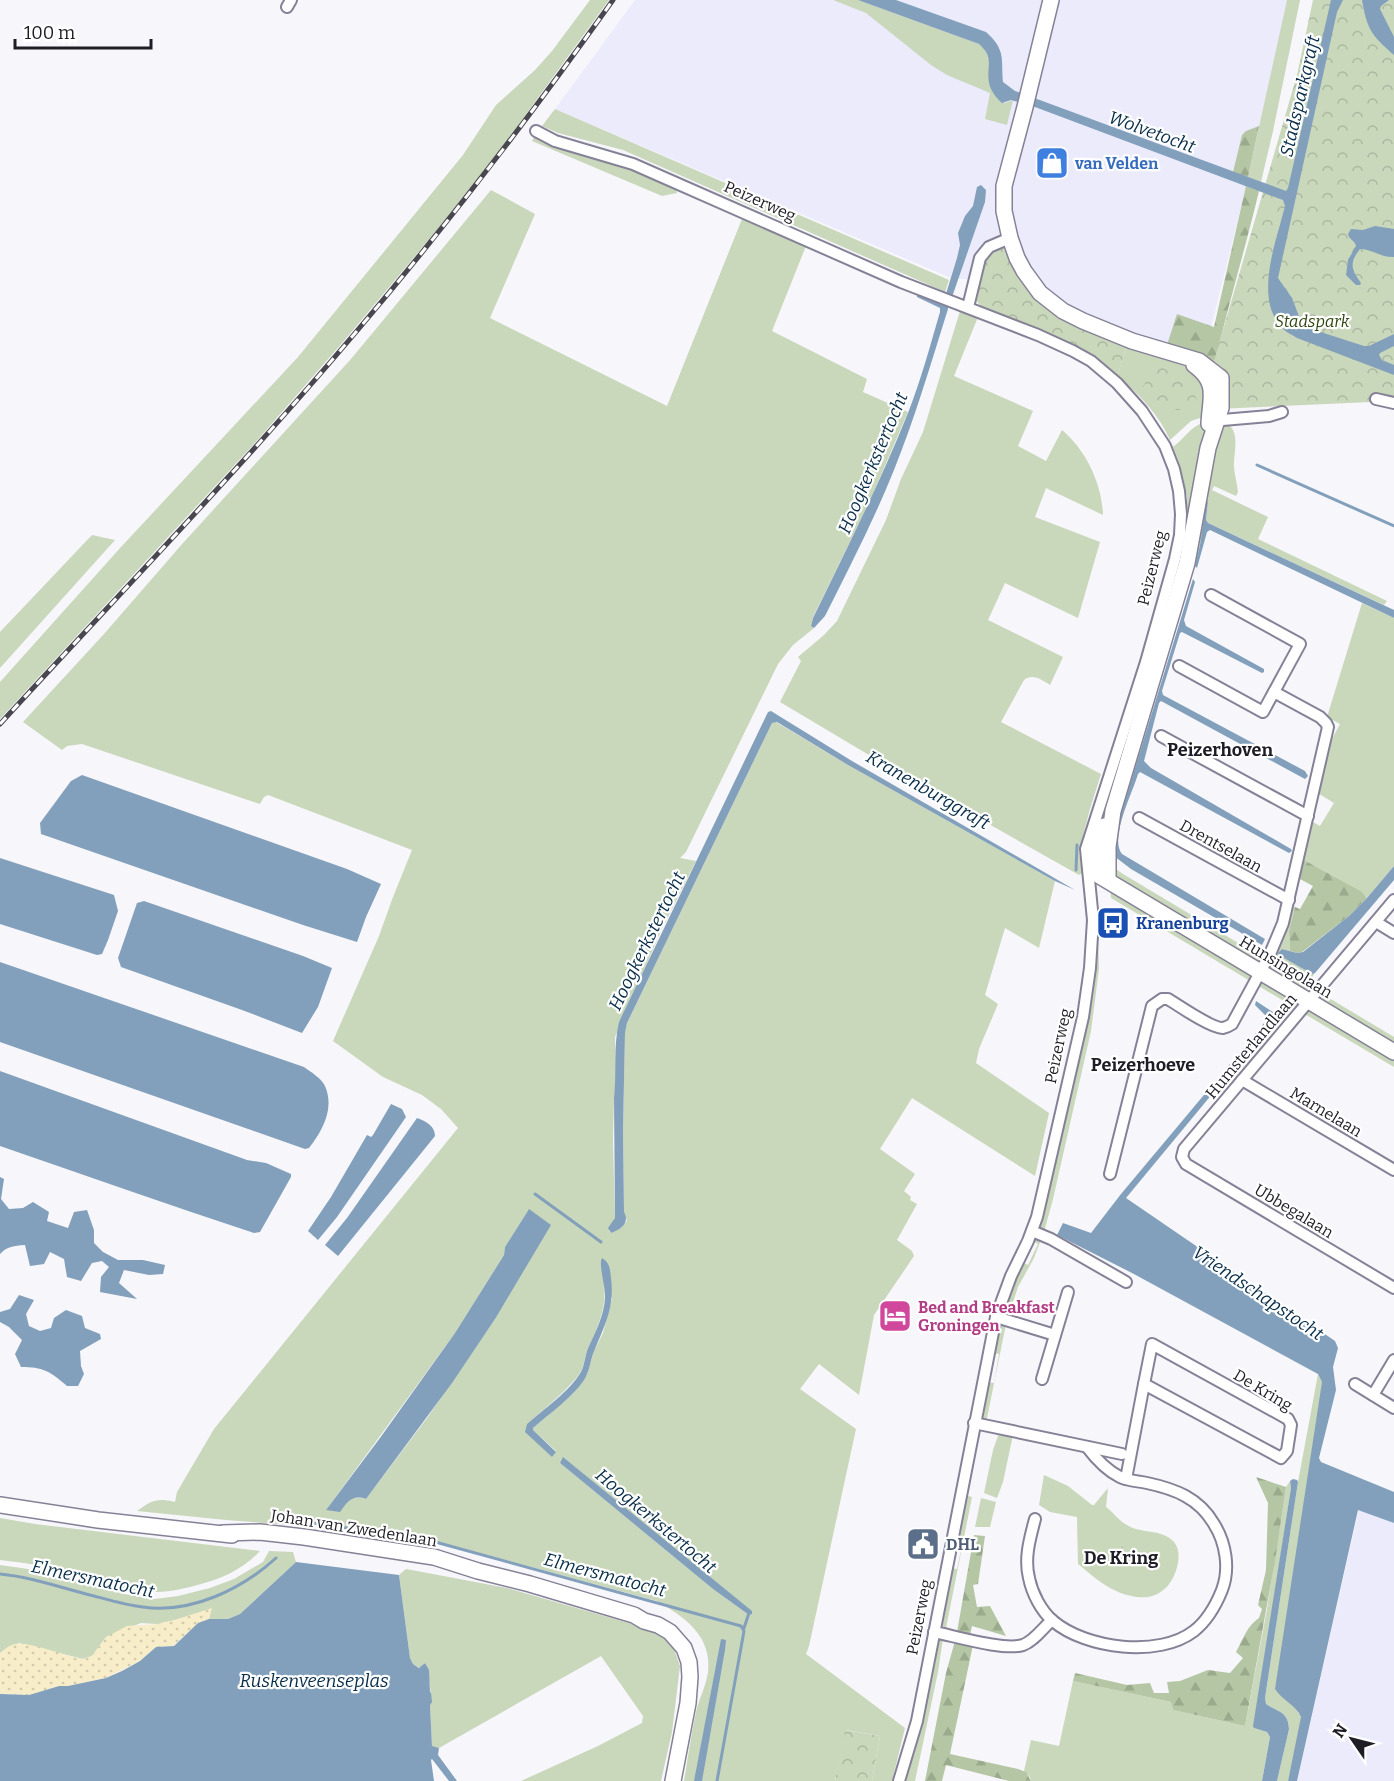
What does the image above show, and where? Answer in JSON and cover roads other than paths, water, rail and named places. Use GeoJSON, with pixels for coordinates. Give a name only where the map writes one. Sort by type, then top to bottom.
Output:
{"type":"FeatureCollection","features":[{"type":"Feature","properties":{"kind":"street","name":"Peizerweg"},"geometry":{"type":"LineString","coordinates":[[900,1781],[917,1721],[996,1317],[1011,1276],[1032,1231],[1041,1203],[1083,1017],[1093,936],[1086,849],[1121,764],[1187,563],[1213,420],[1222,398],[1221,378],[1204,364],[1109,332],[1064,311],[1040,293],[1017,258],[1010,238],[1003,203],[1004,186],[1051,0]]}},
{"type":"Feature","properties":{"kind":"street","name":"Peizerweg"},"geometry":{"type":"LineString","coordinates":[[536,131],[555,141],[633,164],[947,301],[968,307],[1064,346],[1098,366],[1143,411],[1165,446],[1174,469],[1179,491],[1180,535],[1121,764],[1113,811],[1098,842],[1096,856],[1103,877]]}},
{"type":"Feature","properties":{"kind":"street"},"geometry":{"type":"LineString","coordinates":[[968,307],[980,258],[989,247],[1010,238]]}},
{"type":"Feature","properties":{"kind":"street"},"geometry":{"type":"LineString","coordinates":[[1376,399],[1394,403]]}},
{"type":"Feature","properties":{"kind":"street"},"geometry":{"type":"LineString","coordinates":[[1213,420],[1269,416],[1282,412]]}},
{"type":"Feature","properties":{"kind":"street"},"geometry":{"type":"LineString","coordinates":[[1179,666],[1263,712],[1300,644],[1211,596]]}},
{"type":"Feature","properties":{"kind":"street"},"geometry":{"type":"LineString","coordinates":[[1110,1174],[1152,1006],[1162,999],[1168,999],[1211,1025],[1221,1028],[1232,1024],[1276,942],[1283,923],[1327,733],[1326,723],[1320,717],[1274,692]]}},
{"type":"Feature","properties":{"kind":"street"},"geometry":{"type":"LineString","coordinates":[[1161,736],[1308,816]]}},
{"type":"Feature","properties":{"kind":"street","name":"Drentselaan"},"geometry":{"type":"LineString","coordinates":[[1139,818],[1289,900]]}},
{"type":"Feature","properties":{"kind":"street","name":"Hunsingolaan"},"geometry":{"type":"LineString","coordinates":[[1103,877],[1394,1052]]}},
{"type":"Feature","properties":{"kind":"street","name":"Humsterlandlaan"},"geometry":{"type":"LineString","coordinates":[[1182,1157],[1184,1149],[1394,900]]}},
{"type":"Feature","properties":{"kind":"street"},"geometry":{"type":"LineString","coordinates":[[1376,922],[1394,933]]}},
{"type":"Feature","properties":{"kind":"street","name":"Marnelaan"},"geometry":{"type":"LineString","coordinates":[[1242,1080],[1394,1170]]}},
{"type":"Feature","properties":{"kind":"street","name":"Ubbegalaan"},"geometry":{"type":"LineString","coordinates":[[1182,1157],[1186,1164],[1394,1288]]}},
{"type":"Feature","properties":{"kind":"street"},"geometry":{"type":"LineString","coordinates":[[1032,1231],[1052,1239],[1126,1282]]}},
{"type":"Feature","properties":{"kind":"street"},"geometry":{"type":"LineString","coordinates":[[1042,1379],[1068,1292]]}},
{"type":"Feature","properties":{"kind":"street"},"geometry":{"type":"LineString","coordinates":[[996,1317],[1055,1335]]}},
{"type":"Feature","properties":{"kind":"street","name":"De Kring"},"geometry":{"type":"LineString","coordinates":[[1126,1479],[1144,1384],[1152,1344],[1288,1419],[1291,1425],[1287,1452],[1281,1458],[1144,1384]]}},
{"type":"Feature","properties":{"kind":"street"},"geometry":{"type":"LineString","coordinates":[[1373,1395],[1394,1360]]}},
{"type":"Feature","properties":{"kind":"street"},"geometry":{"type":"LineString","coordinates":[[1354,1384],[1394,1408]]}},
{"type":"Feature","properties":{"kind":"street"},"geometry":{"type":"LineString","coordinates":[[974,1424],[1122,1454]]}},
{"type":"Feature","properties":{"kind":"street"},"geometry":{"type":"LineString","coordinates":[[1035,1519],[1027,1557],[1028,1576],[1040,1605],[1052,1620],[1069,1632],[1104,1643],[1155,1647],[1174,1642],[1194,1631],[1206,1619],[1218,1602],[1226,1569],[1225,1554],[1216,1526],[1195,1501],[1164,1487],[1120,1476],[1096,1460],[1087,1446]]}},
{"type":"Feature","properties":{"kind":"street","name":"Johan van Zwedenlaan"},"geometry":{"type":"LineString","coordinates":[[0,1505],[98,1520],[223,1533],[259,1541],[346,1551],[478,1571],[634,1615],[664,1628],[675,1637],[684,1648],[690,1670],[688,1703],[674,1781]]}},
{"type":"Feature","properties":{"kind":"street"},"geometry":{"type":"LineString","coordinates":[[934,1632],[999,1646],[1022,1645],[1052,1620]]}},
{"type":"Feature","properties":{"kind":"water"},"geometry":{"type":"Polygon","coordinates":[[[858,0],[896,0],[986,32],[1000,49],[1003,82],[1015,91],[1286,191],[1331,0],[1343,0],[1337,12],[1278,278],[1292,298],[1300,319],[1308,328],[1364,346],[1369,346],[1394,334],[1394,346],[1379,355],[1382,360],[1394,365],[1394,375],[1297,338],[1279,324],[1272,312],[1268,282],[1273,250],[1285,206],[1283,200],[1035,107],[1011,100],[1002,103],[990,86],[987,54],[979,44],[858,0]]]}},
{"type":"Feature","properties":{"kind":"water"},"geometry":{"type":"Polygon","coordinates":[[[1362,0],[1389,0],[1380,9],[1394,37],[1394,55],[1371,31],[1362,0]]]}},
{"type":"Feature","properties":{"kind":"water"},"geometry":{"type":"Polygon","coordinates":[[[981,185],[986,190],[985,202],[951,300],[945,297],[960,245],[958,233],[965,216],[973,206],[977,187],[981,185]]]}},
{"type":"Feature","properties":{"kind":"water"},"geometry":{"type":"Polygon","coordinates":[[[1375,226],[1394,229],[1394,257],[1360,249],[1353,262],[1353,270],[1361,283],[1356,285],[1346,275],[1348,260],[1356,246],[1348,234],[1351,229],[1363,230],[1375,226]]]}},
{"type":"Feature","properties":{"kind":"water"},"geometry":{"type":"Polygon","coordinates":[[[917,295],[943,305],[945,303],[948,309],[916,410],[886,489],[825,616],[814,628],[811,626],[813,618],[886,465],[908,413],[925,363],[940,308],[917,295]]]}},
{"type":"Feature","properties":{"kind":"water"},"geometry":{"type":"Polygon","coordinates":[[[1208,501],[1206,520],[1208,523],[1394,610],[1394,618],[1210,530],[1207,532],[1197,568],[1195,566],[1208,501]]]}},
{"type":"Feature","properties":{"kind":"water"},"geometry":{"type":"Polygon","coordinates":[[[1193,579],[1195,582],[1184,620],[1186,626],[1264,669],[1264,672],[1182,632],[1162,691],[1163,695],[1305,771],[1308,776],[1305,779],[1161,701],[1144,761],[1151,768],[1292,851],[1289,853],[1140,772],[1123,815],[1118,837],[1119,847],[1122,854],[1265,939],[1262,945],[1131,869],[1114,856],[1116,830],[1193,579]]]}},
{"type":"Feature","properties":{"kind":"water"},"geometry":{"type":"Polygon","coordinates":[[[771,711],[852,761],[1075,890],[848,765],[777,722],[772,723],[627,1023],[623,1129],[626,1219],[621,1227],[611,1233],[608,1228],[615,1218],[614,1098],[619,1022],[768,712],[771,711]]]}},
{"type":"Feature","properties":{"kind":"water"},"geometry":{"type":"Polygon","coordinates":[[[82,775],[347,869],[381,884],[357,942],[41,834],[40,823],[71,781],[82,775]]]}},
{"type":"Feature","properties":{"kind":"water"},"geometry":{"type":"Polygon","coordinates":[[[0,858],[114,895],[118,911],[102,954],[97,955],[0,924],[0,858]]]}},
{"type":"Feature","properties":{"kind":"water"},"geometry":{"type":"Polygon","coordinates":[[[1394,866],[1394,880],[1315,973],[1312,974],[1279,955],[1282,949],[1297,953],[1303,952],[1349,916],[1394,866]]]}},
{"type":"Feature","properties":{"kind":"water"},"geometry":{"type":"Polygon","coordinates":[[[144,901],[332,968],[318,1007],[302,1033],[121,967],[118,958],[137,903],[144,901]]]}},
{"type":"Feature","properties":{"kind":"water"},"geometry":{"type":"Polygon","coordinates":[[[0,962],[304,1067],[316,1075],[325,1086],[329,1103],[326,1119],[309,1148],[305,1149],[0,1042],[0,962]]]}},
{"type":"Feature","properties":{"kind":"water","name":"Vriendschapstocht"},"geometry":{"type":"Polygon","coordinates":[[[1256,1001],[1276,1014],[1276,1017],[1126,1198],[1335,1341],[1338,1348],[1333,1367],[1336,1390],[1319,1458],[1321,1462],[1394,1492],[1394,1523],[1358,1510],[1297,1781],[1288,1781],[1301,1717],[1275,1689],[1322,1382],[1318,1374],[1057,1235],[1063,1223],[1091,1233],[1265,1022],[1265,1015],[1255,1005],[1256,1001]]]}},
{"type":"Feature","properties":{"kind":"water"},"geometry":{"type":"Polygon","coordinates":[[[0,1071],[247,1160],[266,1163],[291,1174],[291,1177],[260,1232],[254,1233],[0,1146],[0,1071]]]}},
{"type":"Feature","properties":{"kind":"water"},"geometry":{"type":"Polygon","coordinates":[[[391,1104],[402,1109],[406,1117],[337,1217],[318,1240],[308,1231],[367,1135],[371,1137],[373,1135],[391,1104]]]}},
{"type":"Feature","properties":{"kind":"water"},"geometry":{"type":"Polygon","coordinates":[[[417,1118],[429,1124],[435,1136],[338,1256],[325,1245],[347,1218],[417,1118]]]}},
{"type":"Feature","properties":{"kind":"water"},"geometry":{"type":"Polygon","coordinates":[[[0,1177],[4,1179],[1,1199],[9,1209],[23,1208],[33,1202],[49,1212],[47,1221],[68,1228],[74,1212],[87,1210],[94,1230],[94,1243],[103,1252],[118,1260],[143,1260],[165,1265],[163,1274],[149,1275],[124,1270],[119,1283],[137,1299],[100,1292],[101,1277],[109,1267],[102,1261],[92,1263],[81,1281],[67,1277],[64,1259],[50,1252],[44,1264],[30,1266],[25,1245],[11,1247],[0,1254],[0,1177]]]}},
{"type":"Feature","properties":{"kind":"water"},"geometry":{"type":"Polygon","coordinates":[[[529,1209],[551,1225],[495,1319],[452,1383],[366,1499],[353,1498],[340,1512],[326,1510],[455,1333],[504,1255],[505,1247],[529,1209]]]}},
{"type":"Feature","properties":{"kind":"water"},"geometry":{"type":"Polygon","coordinates":[[[602,1258],[610,1269],[612,1289],[610,1308],[587,1374],[560,1406],[533,1428],[556,1452],[552,1457],[525,1432],[527,1424],[564,1393],[581,1372],[604,1304],[602,1258]]]}},
{"type":"Feature","properties":{"kind":"water"},"geometry":{"type":"Polygon","coordinates":[[[19,1295],[34,1300],[26,1314],[29,1326],[40,1331],[51,1328],[54,1318],[66,1310],[82,1316],[85,1328],[100,1334],[101,1339],[80,1351],[84,1374],[78,1386],[67,1386],[51,1373],[41,1369],[21,1367],[15,1354],[22,1340],[9,1327],[0,1322],[0,1312],[10,1309],[19,1295]]]}},
{"type":"Feature","properties":{"kind":"water"},"geometry":{"type":"Polygon","coordinates":[[[563,1457],[752,1611],[752,1614],[749,1615],[713,1589],[560,1463],[563,1457]]]}},
{"type":"Feature","properties":{"kind":"water"},"geometry":{"type":"Polygon","coordinates":[[[1293,1479],[1298,1482],[1265,1698],[1266,1704],[1285,1716],[1289,1729],[1277,1781],[1262,1781],[1270,1737],[1267,1732],[1253,1726],[1291,1488],[1290,1481],[1293,1479]]]}},
{"type":"Feature","properties":{"kind":"water","name":"Ruskenveenseplas"},"geometry":{"type":"Polygon","coordinates":[[[296,1562],[399,1575],[410,1658],[419,1668],[425,1663],[429,1670],[432,1746],[439,1748],[438,1755],[457,1781],[449,1781],[432,1759],[434,1781],[0,1781],[0,1694],[29,1695],[59,1686],[106,1678],[122,1671],[140,1661],[156,1647],[174,1646],[198,1623],[209,1619],[228,1619],[240,1614],[296,1562]]]}},
{"type":"Feature","properties":{"kind":"water"},"geometry":{"type":"Polygon","coordinates":[[[721,1639],[726,1640],[725,1650],[702,1781],[694,1781],[721,1639]]]}},
{"type":"Feature","properties":{"kind":"waterway"},"geometry":{"type":"LineString","coordinates":[[1257,465],[1394,526]]}},
{"type":"Feature","properties":{"kind":"waterway","name":"Kranenburggraft"},"geometry":{"type":"LineString","coordinates":[[1076,870],[1077,845]]}},
{"type":"Feature","properties":{"kind":"waterway"},"geometry":{"type":"LineString","coordinates":[[535,1194],[601,1242]]}},
{"type":"Feature","properties":{"kind":"waterway","name":"Elmersmatocht"},"geometry":{"type":"LineString","coordinates":[[307,1522],[428,1540],[741,1626],[744,1631],[717,1781]]}},
{"type":"Feature","properties":{"kind":"waterway","name":"Elmersmatocht"},"geometry":{"type":"LineString","coordinates":[[0,1574],[35,1580],[124,1604],[161,1608],[179,1607],[215,1597],[232,1589],[248,1580],[276,1558]]}},
{"type":"Feature","properties":{"kind":"waterway"},"geometry":{"type":"LineString","coordinates":[[744,1628],[749,1613]]}},
{"type":"Feature","properties":{"kind":"railway"},"geometry":{"type":"LineString","coordinates":[[0,724],[225,481],[356,332],[488,169],[613,0]]}},
{"type":"Feature","properties":{"kind":"place","name":"van Velden"},"geometry":{"type":"Point","coordinates":[1052,163]}},
{"type":"Feature","properties":{"kind":"place","name":"Kranenburg"},"geometry":{"type":"Point","coordinates":[1113,923]}},
{"type":"Feature","properties":{"kind":"place","name":"Bed and Breakfast Groningen"},"geometry":{"type":"Point","coordinates":[895,1316]}},
{"type":"Feature","properties":{"kind":"place","name":"DHL"},"geometry":{"type":"Point","coordinates":[923,1544]}},
{"type":"Feature","properties":{"kind":"district","name":"Peizerhoven"},"geometry":{"type":"Point","coordinates":[1220,750]}},
{"type":"Feature","properties":{"kind":"district","name":"Peizerhoeve"},"geometry":{"type":"Point","coordinates":[1143,1065]}},
{"type":"Feature","properties":{"kind":"district","name":"De Kring"},"geometry":{"type":"Point","coordinates":[1121,1558]}},
{"type":"Feature","properties":{"kind":"water label","name":"Stadsparkgraft"},"geometry":{"type":"Point","coordinates":[1300,96]}},
{"type":"Feature","properties":{"kind":"water label","name":"Wolvetocht"},"geometry":{"type":"Point","coordinates":[1152,132]}},
{"type":"Feature","properties":{"kind":"water label","name":"Hoogkerkstertocht"},"geometry":{"type":"Point","coordinates":[873,463]}},
{"type":"Feature","properties":{"kind":"water label","name":"Hoogkerkstertocht"},"geometry":{"type":"Point","coordinates":[647,941]}},
{"type":"Feature","properties":{"kind":"water label","name":"Hoogkerkstertocht"},"geometry":{"type":"Point","coordinates":[656,1521]}},
{"type":"Feature","properties":{"kind":"park label","name":"Stadspark"},"geometry":{"type":"Point","coordinates":[1312,321]}}]}
